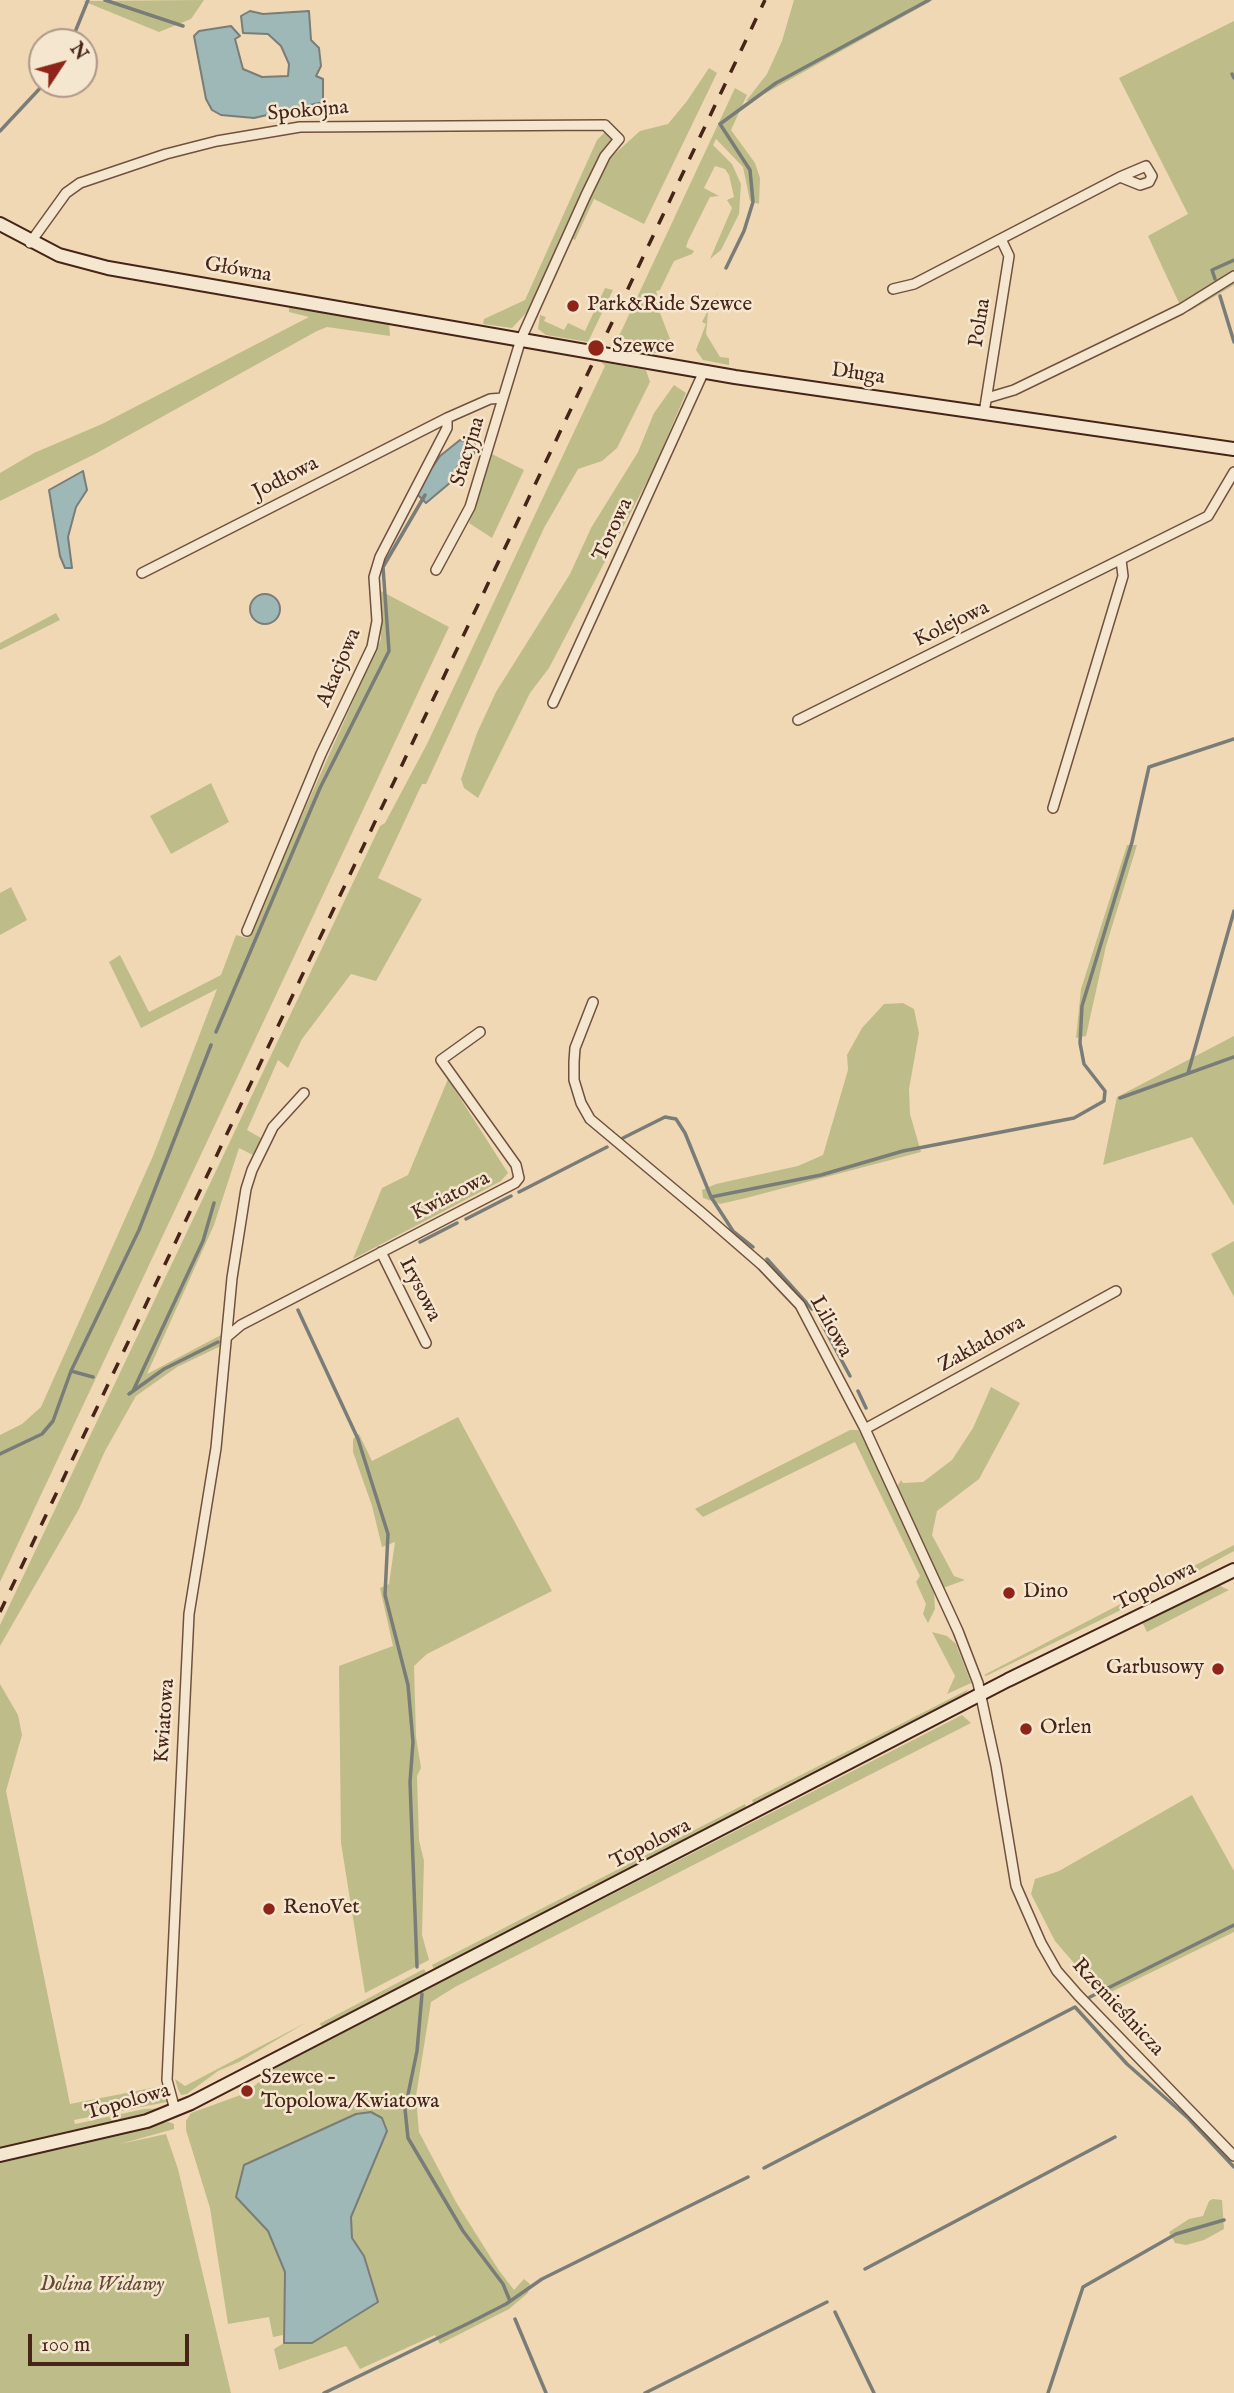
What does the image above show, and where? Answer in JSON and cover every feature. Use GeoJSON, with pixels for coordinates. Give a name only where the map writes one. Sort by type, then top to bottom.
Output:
{"type":"FeatureCollection","features":[{"type":"Feature","properties":{"kind":"main road","name":"Główna"},"geometry":{"type":"LineString","coordinates":[[0,224],[30,243],[59,255],[108,268],[477,331]]}},
{"type":"Feature","properties":{"kind":"main road","name":"Długa"},"geometry":{"type":"LineString","coordinates":[[477,331],[704,371],[1234,449]]}},
{"type":"Feature","properties":{"kind":"main road","name":"Topolowa"},"geometry":{"type":"LineString","coordinates":[[0,2155],[147,2121],[176,2110],[312,2043],[981,1695],[1234,1570]]}},
{"type":"Feature","properties":{"kind":"street","name":"Spokojna"},"geometry":{"type":"LineString","coordinates":[[30,243],[66,193],[80,183],[166,153],[227,139],[300,127],[605,125],[619,139]]}},
{"type":"Feature","properties":{"kind":"street","name":"Stacyjna"},"geometry":{"type":"LineString","coordinates":[[436,570],[470,507],[521,339],[605,156],[619,139]]}},
{"type":"Feature","properties":{"kind":"street"},"geometry":{"type":"LineString","coordinates":[[893,289],[914,284],[1120,177]]}},
{"type":"Feature","properties":{"kind":"street","name":"Polna"},"geometry":{"type":"LineString","coordinates":[[984,413],[1009,256],[1001,239]]}},
{"type":"Feature","properties":{"kind":"street"},"geometry":{"type":"LineString","coordinates":[[987,398],[1014,390],[1157,321],[1234,276]]}},
{"type":"Feature","properties":{"kind":"street","name":"Torowa"},"geometry":{"type":"LineString","coordinates":[[553,703],[704,371]]}},
{"type":"Feature","properties":{"kind":"street","name":"Jodłowa"},"geometry":{"type":"LineString","coordinates":[[142,573],[447,418],[490,399],[503,398]]}},
{"type":"Feature","properties":{"kind":"street","name":"Akacjowa"},"geometry":{"type":"LineString","coordinates":[[247,931],[326,743],[372,648],[377,621],[374,577],[380,556],[447,428],[447,418]]}},
{"type":"Feature","properties":{"kind":"street","name":"Kolejowa"},"geometry":{"type":"LineString","coordinates":[[797,720],[1208,516],[1234,472]]}},
{"type":"Feature","properties":{"kind":"street"},"geometry":{"type":"LineString","coordinates":[[1053,808],[1123,576],[1121,560]]}},
{"type":"Feature","properties":{"kind":"street","name":"Liliowa"},"geometry":{"type":"LineString","coordinates":[[593,1002],[575,1048],[574,1080],[581,1103],[590,1119],[719,1227],[800,1304],[865,1430],[958,1631],[981,1695]]}},
{"type":"Feature","properties":{"kind":"street","name":"Kwiatowa"},"geometry":{"type":"LineString","coordinates":[[228,1336],[242,1325],[497,1193],[519,1178],[516,1165],[441,1060],[481,1032]]}},
{"type":"Feature","properties":{"kind":"street","name":"Kwiatowa"},"geometry":{"type":"LineString","coordinates":[[176,2110],[167,2080],[189,1615],[211,1486],[238,1231],[252,1170],[273,1127],[304,1093]]}},
{"type":"Feature","properties":{"kind":"street","name":"Irysowa"},"geometry":{"type":"LineString","coordinates":[[381,1252],[426,1343]]}},
{"type":"Feature","properties":{"kind":"street","name":"Zakładowa"},"geometry":{"type":"LineString","coordinates":[[865,1430],[1116,1291]]}},
{"type":"Feature","properties":{"kind":"street","name":"Rzemieślnicza"},"geometry":{"type":"LineString","coordinates":[[981,1695],[1016,1886],[1041,1943],[1057,1971],[1078,1995],[1234,2156]]}},
{"type":"Feature","properties":{"kind":"green space"},"geometry":{"type":"Polygon","coordinates":[[[204,0],[191,19],[159,32],[83,1],[204,0]]]}},
{"type":"Feature","properties":{"kind":"green space"},"geometry":{"type":"Polygon","coordinates":[[[794,0],[933,0],[755,99],[746,101],[767,74],[782,41],[794,0]]]}},
{"type":"Feature","properties":{"kind":"green space"},"geometry":{"type":"Polygon","coordinates":[[[1234,21],[1234,285],[1190,311],[1179,303],[1148,236],[1188,214],[1119,78],[1234,21]]]}},
{"type":"Feature","properties":{"kind":"green space"},"geometry":{"type":"Polygon","coordinates":[[[709,68],[717,73],[644,224],[594,199],[575,240],[570,237],[609,159],[640,131],[668,124],[709,68]]]}},
{"type":"Feature","properties":{"kind":"green space"},"geometry":{"type":"Polygon","coordinates":[[[735,88],[747,95],[731,130],[755,163],[760,178],[759,204],[750,201],[743,167],[716,139],[713,145],[732,164],[741,184],[739,214],[721,250],[710,259],[732,208],[727,200],[734,197],[729,175],[725,169],[715,166],[704,188],[719,196],[710,197],[688,241],[686,247],[694,251],[674,261],[660,290],[656,291],[662,311],[660,313],[672,344],[662,354],[626,349],[630,341],[619,336],[735,88]]]}},
{"type":"Feature","properties":{"kind":"green space"},"geometry":{"type":"Polygon","coordinates":[[[606,131],[614,139],[602,153],[528,311],[512,328],[483,324],[484,319],[525,300],[597,140],[606,131]]]}},
{"type":"Feature","properties":{"kind":"green space"},"geometry":{"type":"Polygon","coordinates":[[[721,286],[708,312],[706,334],[720,357],[729,358],[729,365],[703,360],[696,350],[706,324],[702,322],[721,286]]]}},
{"type":"Feature","properties":{"kind":"green space"},"geometry":{"type":"Polygon","coordinates":[[[605,288],[613,290],[588,342],[546,335],[538,329],[540,315],[546,317],[544,321],[564,330],[568,323],[585,331],[605,288]]]}},
{"type":"Feature","properties":{"kind":"green space"},"geometry":{"type":"Polygon","coordinates":[[[289,306],[389,322],[390,336],[327,327],[317,331],[95,454],[0,501],[0,473],[34,453],[102,424],[309,317],[289,312],[289,306]]]}},
{"type":"Feature","properties":{"kind":"green space"},"geometry":{"type":"Polygon","coordinates":[[[601,362],[646,370],[650,382],[617,448],[602,461],[578,469],[544,528],[426,784],[422,784],[378,878],[422,899],[376,981],[351,974],[302,1039],[288,1068],[278,1060],[247,1130],[261,1138],[253,1155],[239,1148],[214,1225],[147,1374],[221,1335],[221,1346],[177,1367],[136,1396],[105,1451],[79,1509],[0,1646],[0,1625],[380,826],[385,823],[427,744],[605,366],[601,362]]]}},
{"type":"Feature","properties":{"kind":"green space"},"geometry":{"type":"Polygon","coordinates":[[[674,385],[686,393],[653,470],[549,668],[530,693],[478,798],[464,788],[461,779],[477,733],[496,692],[570,574],[591,528],[638,452],[654,413],[674,385]]]}},
{"type":"Feature","properties":{"kind":"green space"},"geometry":{"type":"Polygon","coordinates":[[[492,454],[524,470],[492,538],[469,523],[492,454]]]}},
{"type":"Feature","properties":{"kind":"green space"},"geometry":{"type":"Polygon","coordinates":[[[379,590],[449,627],[0,1582],[0,1435],[22,1424],[41,1407],[153,1156],[217,989],[141,1028],[109,962],[120,955],[149,1012],[221,975],[236,935],[247,938],[381,639],[379,590]]]}},
{"type":"Feature","properties":{"kind":"green space"},"geometry":{"type":"Polygon","coordinates":[[[56,613],[60,620],[0,650],[0,643],[56,613]]]}},
{"type":"Feature","properties":{"kind":"green space"},"geometry":{"type":"Polygon","coordinates":[[[211,783],[229,822],[171,854],[150,816],[211,783]]]}},
{"type":"Feature","properties":{"kind":"green space"},"geometry":{"type":"Polygon","coordinates":[[[1127,845],[1137,845],[1106,946],[1086,1036],[1076,1038],[1081,989],[1127,845]]]}},
{"type":"Feature","properties":{"kind":"green space"},"geometry":{"type":"Polygon","coordinates":[[[11,887],[27,920],[0,935],[0,893],[11,887]]]}},
{"type":"Feature","properties":{"kind":"green space"},"geometry":{"type":"Polygon","coordinates":[[[903,1003],[914,1009],[919,1033],[909,1089],[910,1114],[921,1152],[720,1204],[703,1198],[702,1190],[716,1184],[798,1166],[823,1155],[848,1070],[847,1055],[862,1028],[884,1004],[903,1003]]]}},
{"type":"Feature","properties":{"kind":"green space"},"geometry":{"type":"Polygon","coordinates":[[[1234,1036],[1234,1206],[1192,1137],[1103,1165],[1117,1097],[1234,1036]]]}},
{"type":"Feature","properties":{"kind":"green space"},"geometry":{"type":"Polygon","coordinates":[[[448,1079],[508,1173],[501,1181],[353,1259],[382,1188],[408,1175],[448,1079]]]}},
{"type":"Feature","properties":{"kind":"green space"},"geometry":{"type":"Polygon","coordinates":[[[1234,1241],[1234,1297],[1211,1254],[1234,1241]]]}},
{"type":"Feature","properties":{"kind":"green space"},"geometry":{"type":"Polygon","coordinates":[[[991,1387],[1020,1403],[979,1479],[937,1511],[932,1535],[954,1576],[965,1580],[943,1588],[897,1487],[901,1480],[903,1483],[923,1482],[952,1460],[973,1428],[991,1387]]]}},
{"type":"Feature","properties":{"kind":"green space"},"geometry":{"type":"Polygon","coordinates":[[[458,1417],[552,1591],[427,1654],[414,1666],[416,1737],[421,1768],[417,1776],[419,1840],[424,1861],[422,1935],[429,1960],[365,1993],[341,1843],[339,1666],[393,1646],[380,1588],[389,1584],[395,1542],[382,1547],[372,1506],[353,1452],[353,1439],[359,1434],[372,1461],[458,1417]]]}},
{"type":"Feature","properties":{"kind":"green space"},"geometry":{"type":"Polygon","coordinates":[[[850,1430],[858,1430],[862,1434],[934,1592],[935,1609],[928,1623],[923,1614],[926,1604],[916,1582],[920,1576],[855,1442],[703,1517],[695,1509],[850,1430]]]}},
{"type":"Feature","properties":{"kind":"green space"},"geometry":{"type":"Polygon","coordinates":[[[1234,1545],[1234,1551],[1173,1584],[1169,1582],[1164,1589],[984,1675],[1234,1545]]]}},
{"type":"Feature","properties":{"kind":"green space"},"geometry":{"type":"Polygon","coordinates":[[[1218,1585],[1229,1590],[1147,1632],[1142,1622],[1218,1585]]]}},
{"type":"Feature","properties":{"kind":"green space"},"geometry":{"type":"Polygon","coordinates":[[[932,1632],[947,1636],[956,1644],[971,1683],[947,1694],[955,1676],[932,1632]]]}},
{"type":"Feature","properties":{"kind":"green space","name":"Dolina Widawy"},"geometry":{"type":"Polygon","coordinates":[[[0,1684],[18,1715],[22,1735],[6,1791],[70,2104],[162,2086],[167,2099],[167,2102],[74,2120],[75,2124],[144,2109],[165,2108],[103,2127],[169,2122],[174,2124],[174,2129],[120,2144],[166,2134],[178,2169],[231,2393],[0,2393],[0,1684]]]}},
{"type":"Feature","properties":{"kind":"green space"},"geometry":{"type":"Polygon","coordinates":[[[969,1689],[963,1696],[875,1741],[835,1766],[754,1805],[752,1800],[969,1689]]]}},
{"type":"Feature","properties":{"kind":"green space"},"geometry":{"type":"Polygon","coordinates":[[[962,1715],[971,1723],[455,1987],[431,2002],[416,2096],[419,2132],[456,2202],[498,2269],[514,2290],[524,2279],[530,2284],[528,2293],[509,2309],[440,2344],[435,2335],[360,2369],[346,2346],[279,2370],[274,2349],[284,2343],[312,2343],[364,2256],[352,2238],[351,2217],[387,2131],[244,2165],[236,2197],[268,2231],[285,2272],[283,2335],[273,2337],[269,2317],[228,2324],[210,2208],[186,2130],[186,2121],[191,2113],[246,2093],[279,2065],[962,1715]]]}},
{"type":"Feature","properties":{"kind":"green space"},"geometry":{"type":"Polygon","coordinates":[[[1192,1795],[1234,1871],[1234,1932],[1113,1991],[1110,2005],[1055,1941],[1031,1894],[1035,1879],[1059,1871],[1192,1795]]]}},
{"type":"Feature","properties":{"kind":"green space"},"geometry":{"type":"Polygon","coordinates":[[[745,1804],[747,1810],[435,1971],[432,1965],[745,1804]]]}},
{"type":"Feature","properties":{"kind":"green space"},"geometry":{"type":"Polygon","coordinates":[[[424,1969],[427,1974],[324,2027],[319,2024],[424,1969]]]}},
{"type":"Feature","properties":{"kind":"green space"},"geometry":{"type":"Polygon","coordinates":[[[307,2022],[239,2062],[218,2071],[187,2094],[181,2095],[175,2079],[185,2086],[307,2022]]]}},
{"type":"Feature","properties":{"kind":"green space"},"geometry":{"type":"Polygon","coordinates":[[[1222,2200],[1224,2229],[1204,2240],[1186,2245],[1175,2243],[1169,2232],[1189,2219],[1203,2216],[1209,2201],[1222,2200]]]}},
{"type":"Feature","properties":{"kind":"water"},"geometry":{"type":"Polygon","coordinates":[[[250,11],[263,14],[309,11],[311,40],[319,48],[321,66],[316,76],[323,79],[323,102],[254,118],[221,115],[212,110],[206,99],[194,36],[199,31],[231,26],[240,36],[235,39],[243,69],[262,77],[288,76],[289,64],[281,46],[268,34],[243,33],[241,16],[250,11]]]}},
{"type":"Feature","properties":{"kind":"water"},"geometry":{"type":"Polygon","coordinates":[[[460,440],[475,444],[475,453],[457,467],[451,482],[426,503],[417,494],[427,475],[440,456],[460,440]]]}},
{"type":"Feature","properties":{"kind":"water"},"geometry":{"type":"Polygon","coordinates":[[[83,471],[87,490],[76,507],[68,537],[72,568],[65,568],[60,556],[49,490],[83,471]]]}},
{"type":"Feature","properties":{"kind":"water"},"geometry":{"type":"Polygon","coordinates":[[[265,594],[276,598],[280,609],[276,620],[265,624],[254,620],[250,609],[254,598],[265,594]]]}},
{"type":"Feature","properties":{"kind":"water"},"geometry":{"type":"Polygon","coordinates":[[[371,2112],[382,2118],[387,2131],[351,2217],[352,2238],[364,2256],[378,2302],[312,2343],[284,2343],[285,2272],[268,2231],[236,2197],[244,2165],[356,2114],[371,2112]]]}},
{"type":"Feature","properties":{"kind":"waterway"},"geometry":{"type":"LineString","coordinates":[[77,28],[88,0]]}},
{"type":"Feature","properties":{"kind":"waterway"},"geometry":{"type":"LineString","coordinates":[[105,0],[183,26]]}},
{"type":"Feature","properties":{"kind":"waterway"},"geometry":{"type":"LineString","coordinates":[[726,268],[744,231],[753,202],[750,170],[720,124],[776,83],[929,0]]}},
{"type":"Feature","properties":{"kind":"waterway"},"geometry":{"type":"LineString","coordinates":[[1232,74],[1234,78]]}},
{"type":"Feature","properties":{"kind":"waterway"},"geometry":{"type":"LineString","coordinates":[[0,131],[31,98]]}},
{"type":"Feature","properties":{"kind":"waterway"},"geometry":{"type":"LineString","coordinates":[[1215,279],[1212,270],[1234,260]]}},
{"type":"Feature","properties":{"kind":"waterway"},"geometry":{"type":"LineString","coordinates":[[1220,296],[1234,342]]}},
{"type":"Feature","properties":{"kind":"waterway"},"geometry":{"type":"LineString","coordinates":[[216,1032],[320,788],[389,651],[383,567],[425,495]]}},
{"type":"Feature","properties":{"kind":"waterway"},"geometry":{"type":"LineString","coordinates":[[623,1138],[665,1117],[676,1119],[685,1133],[711,1197],[821,1175],[903,1151],[1074,1118],[1104,1101],[1105,1091],[1084,1064],[1080,1043],[1082,1006],[1132,842],[1149,767],[1234,739]]}},
{"type":"Feature","properties":{"kind":"waterway"},"geometry":{"type":"LineString","coordinates":[[1188,1073],[1234,911]]}},
{"type":"Feature","properties":{"kind":"waterway"},"geometry":{"type":"LineString","coordinates":[[0,1454],[42,1434],[53,1421],[71,1371],[139,1230],[211,1045]]}},
{"type":"Feature","properties":{"kind":"waterway"},"geometry":{"type":"LineString","coordinates":[[1120,1098],[1234,1057]]}},
{"type":"Feature","properties":{"kind":"waterway"},"geometry":{"type":"LineString","coordinates":[[519,1192],[607,1147]]}},
{"type":"Feature","properties":{"kind":"waterway"},"geometry":{"type":"LineString","coordinates":[[466,1219],[511,1196]]}},
{"type":"Feature","properties":{"kind":"waterway"},"geometry":{"type":"LineString","coordinates":[[711,1197],[733,1231],[753,1247]]}},
{"type":"Feature","properties":{"kind":"waterway"},"geometry":{"type":"LineString","coordinates":[[133,1391],[203,1241],[214,1203]]}},
{"type":"Feature","properties":{"kind":"waterway"},"geometry":{"type":"LineString","coordinates":[[420,1242],[457,1223]]}},
{"type":"Feature","properties":{"kind":"waterway"},"geometry":{"type":"LineString","coordinates":[[767,1259],[812,1309]]}},
{"type":"Feature","properties":{"kind":"waterway"},"geometry":{"type":"LineString","coordinates":[[298,1310],[358,1439],[388,1534],[385,1595],[408,1685],[413,1742],[410,1782],[417,1967]]}},
{"type":"Feature","properties":{"kind":"waterway"},"geometry":{"type":"LineString","coordinates":[[822,1324],[850,1376]]}},
{"type":"Feature","properties":{"kind":"waterway"},"geometry":{"type":"LineString","coordinates":[[129,1394],[164,1369],[218,1342]]}},
{"type":"Feature","properties":{"kind":"waterway"},"geometry":{"type":"LineString","coordinates":[[71,1371],[93,1377]]}},
{"type":"Feature","properties":{"kind":"waterway"},"geometry":{"type":"LineString","coordinates":[[858,1391],[866,1408]]}},
{"type":"Feature","properties":{"kind":"waterway"},"geometry":{"type":"LineString","coordinates":[[1090,1997],[1234,1925]]}},
{"type":"Feature","properties":{"kind":"waterway"},"geometry":{"type":"LineString","coordinates":[[422,1994],[417,2051],[405,2109],[408,2138],[463,2231],[503,2284],[510,2301]]}},
{"type":"Feature","properties":{"kind":"waterway"},"geometry":{"type":"LineString","coordinates":[[764,2168],[1075,2007],[1127,2064],[1188,2118],[1234,2167]]}},
{"type":"Feature","properties":{"kind":"waterway"},"geometry":{"type":"LineString","coordinates":[[865,2269],[1115,2137]]}},
{"type":"Feature","properties":{"kind":"waterway"},"geometry":{"type":"LineString","coordinates":[[324,2393],[469,2323],[506,2304],[542,2279],[748,2177]]}},
{"type":"Feature","properties":{"kind":"waterway"},"geometry":{"type":"LineString","coordinates":[[1048,2393],[1083,2287],[1176,2234],[1224,2220]]}},
{"type":"Feature","properties":{"kind":"waterway"},"geometry":{"type":"LineString","coordinates":[[645,2393],[827,2302]]}},
{"type":"Feature","properties":{"kind":"waterway"},"geometry":{"type":"LineString","coordinates":[[835,2312],[874,2393]]}},
{"type":"Feature","properties":{"kind":"waterway"},"geometry":{"type":"LineString","coordinates":[[515,2319],[546,2393]]}},
{"type":"Feature","properties":{"kind":"railway"},"geometry":{"type":"LineString","coordinates":[[0,1612],[765,0]]}},
{"type":"Feature","properties":{"kind":"place","name":"Park&Ride Szewce"},"geometry":{"type":"Point","coordinates":[573,306]}},
{"type":"Feature","properties":{"kind":"place","name":"Szewce"},"geometry":{"type":"Point","coordinates":[596,348]}},
{"type":"Feature","properties":{"kind":"place","name":"Dino"},"geometry":{"type":"Point","coordinates":[1009,1593]}},
{"type":"Feature","properties":{"kind":"place","name":"Garbusowy"},"geometry":{"type":"Point","coordinates":[1218,1669]}},
{"type":"Feature","properties":{"kind":"place","name":"Orlen"},"geometry":{"type":"Point","coordinates":[1026,1729]}},
{"type":"Feature","properties":{"kind":"place","name":"RenoVet"},"geometry":{"type":"Point","coordinates":[269,1909]}},
{"type":"Feature","properties":{"kind":"place","name":"Szewce – Topolowa/Kwiatowa"},"geometry":{"type":"Point","coordinates":[247,2091]}}]}
